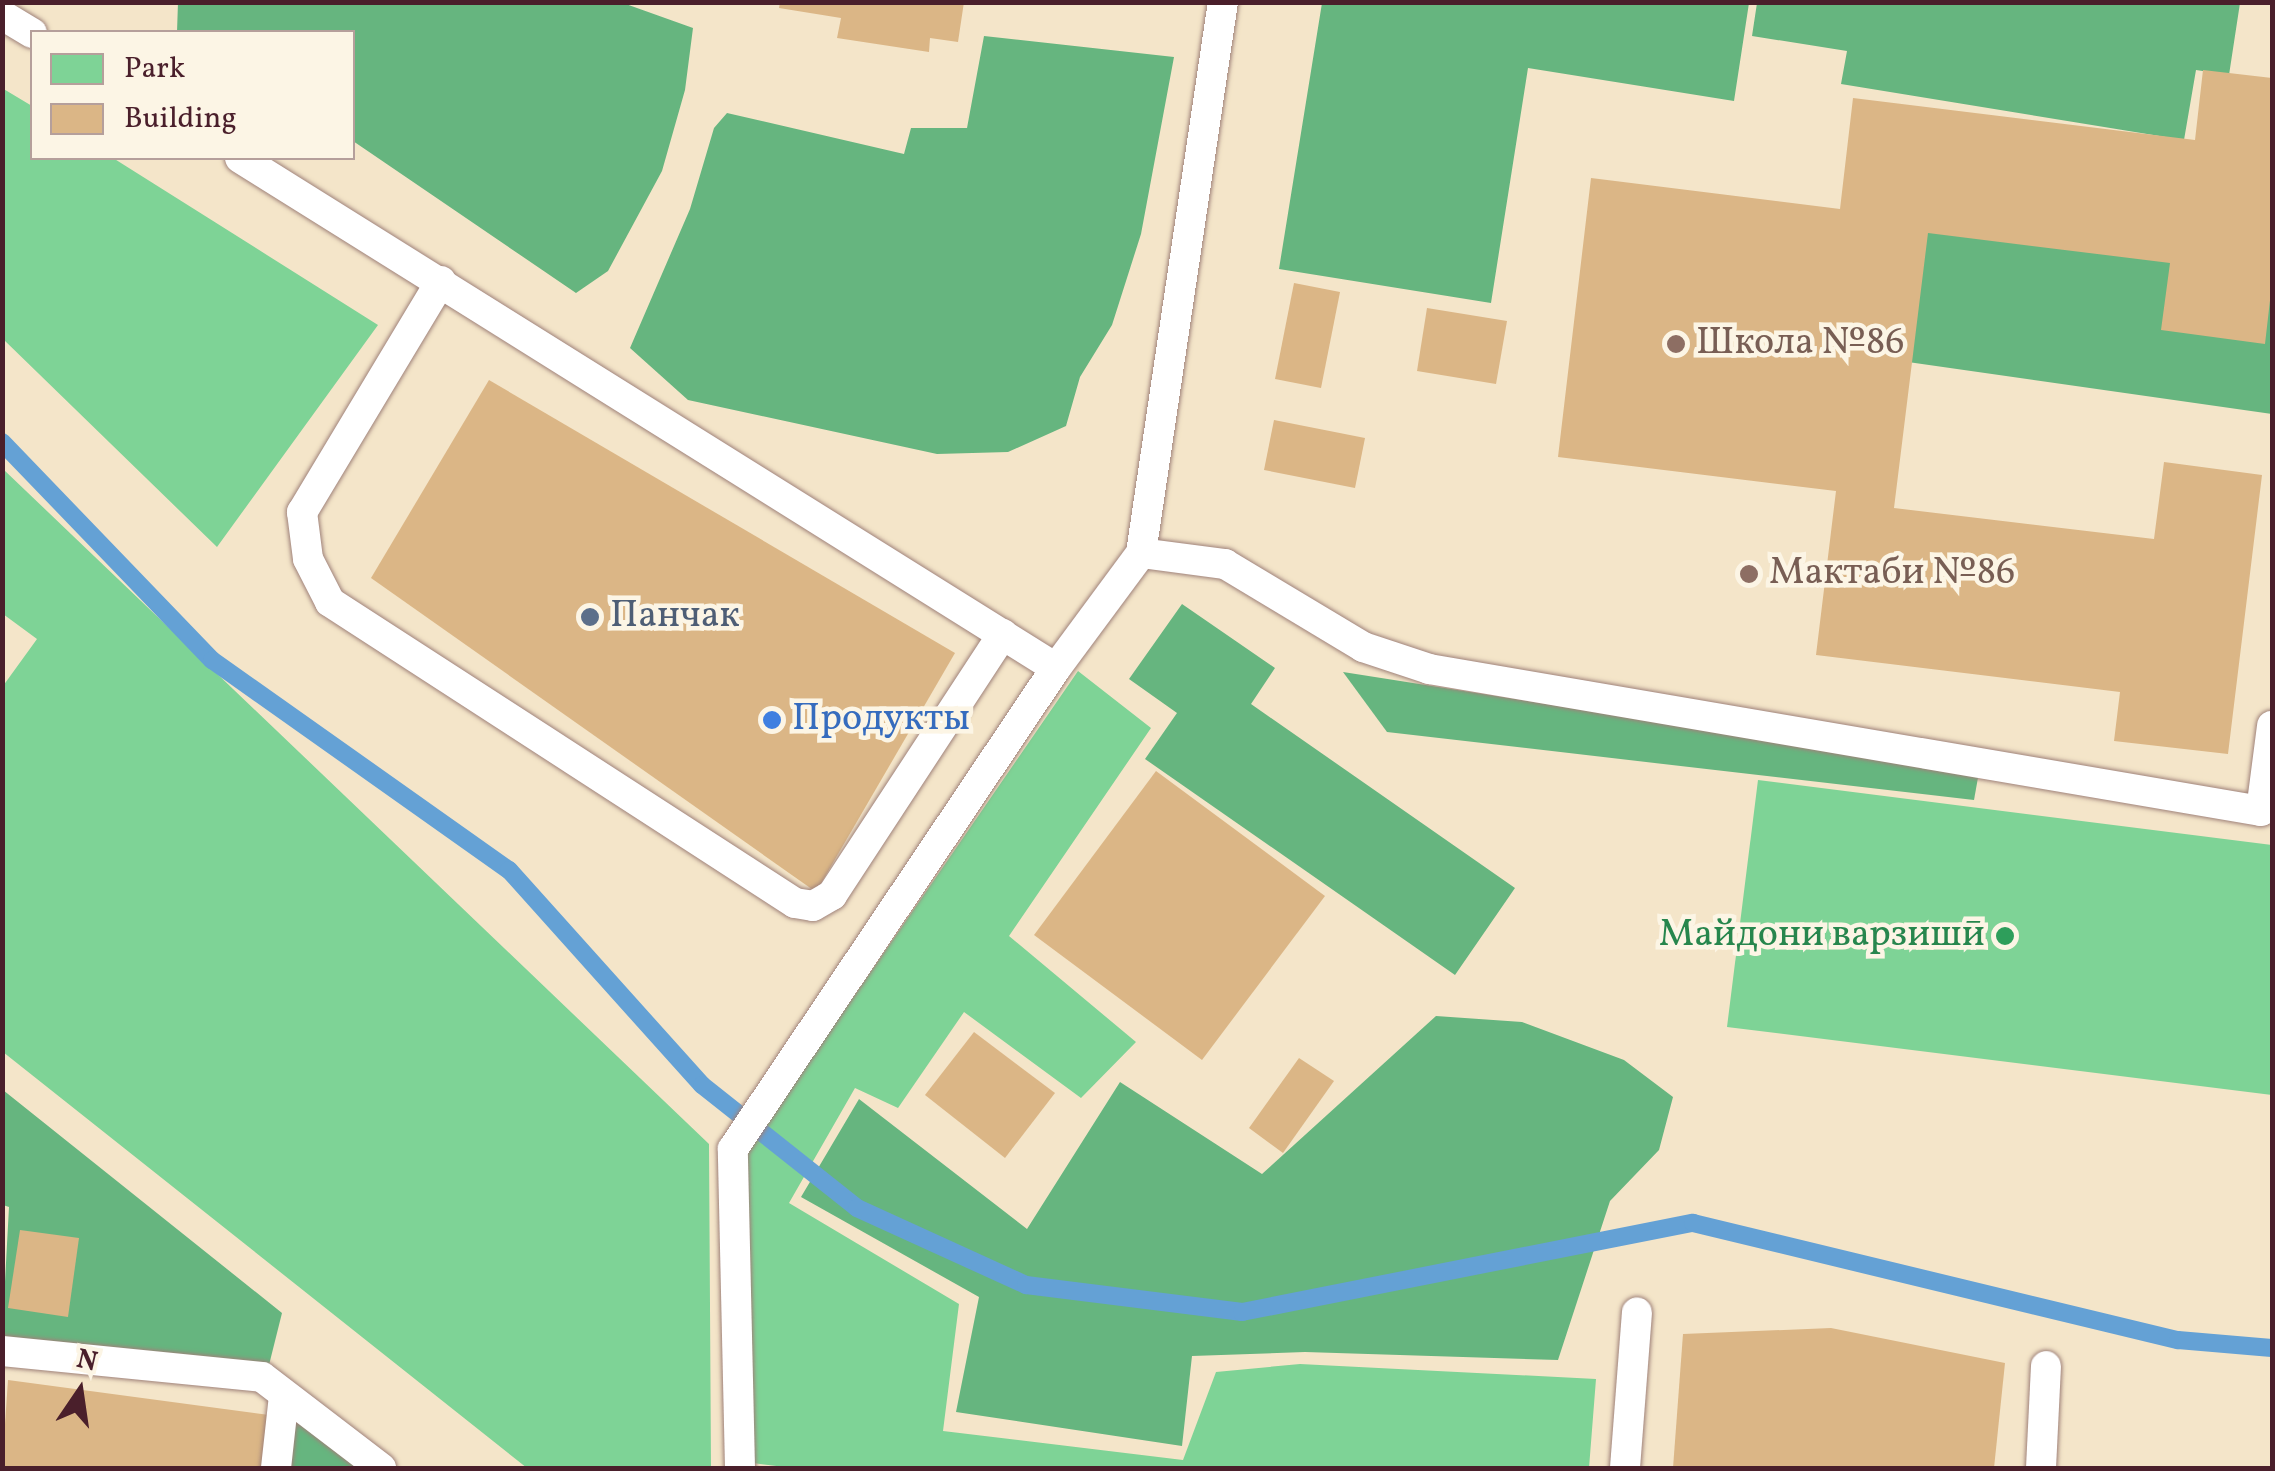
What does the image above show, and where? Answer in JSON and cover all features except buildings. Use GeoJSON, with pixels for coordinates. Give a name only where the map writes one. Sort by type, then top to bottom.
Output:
{"type":"FeatureCollection","features":[{"type":"Feature","properties":{"kind":"lane"},"geometry":{"type":"LineString","coordinates":[[740,1468],[732,1149],[760,1102],[1056,668],[1141,553],[1222,2]]}},
{"type":"Feature","properties":{"kind":"lane"},"geometry":{"type":"LineString","coordinates":[[2,15],[30,32]]}},
{"type":"Feature","properties":{"kind":"lane"},"geometry":{"type":"LineString","coordinates":[[243,160],[1056,668]]}},
{"type":"Feature","properties":{"kind":"lane"},"geometry":{"type":"LineString","coordinates":[[442,282],[302,512],[308,559],[330,602],[795,903],[813,906],[832,896],[1003,634]]}},
{"type":"Feature","properties":{"kind":"lane"},"geometry":{"type":"LineString","coordinates":[[1141,553],[1225,564],[1363,647],[1429,670],[2261,811],[2272,726]]}},
{"type":"Feature","properties":{"kind":"lane"},"geometry":{"type":"LineString","coordinates":[[1625,1468],[1637,1312]]}},
{"type":"Feature","properties":{"kind":"lane"},"geometry":{"type":"LineString","coordinates":[[2,1351],[262,1377],[381,1468]]}},
{"type":"Feature","properties":{"kind":"lane"},"geometry":{"type":"LineString","coordinates":[[2040,1468],[2046,1366]]}},
{"type":"Feature","properties":{"kind":"lane"},"geometry":{"type":"LineString","coordinates":[[276,1468],[284,1395]]}},
{"type":"Feature","properties":{"kind":"green space"},"geometry":{"type":"Polygon","coordinates":[[[178,2],[623,3],[693,28],[685,90],[662,171],[608,271],[576,293],[355,142],[355,30],[177,30],[178,2]]]}},
{"type":"Feature","properties":{"kind":"green space"},"geometry":{"type":"Polygon","coordinates":[[[1322,2],[1749,3],[1734,101],[1528,68],[1491,303],[1279,269],[1322,2]]]}},
{"type":"Feature","properties":{"kind":"green space"},"geometry":{"type":"Polygon","coordinates":[[[1757,3],[2240,3],[2229,75],[2196,70],[2184,140],[1841,84],[1847,51],[1752,36],[1757,3]]]}},
{"type":"Feature","properties":{"kind":"green space"},"geometry":{"type":"Polygon","coordinates":[[[984,36],[1174,57],[1141,234],[1112,325],[1080,377],[1066,426],[1008,452],[937,454],[688,400],[630,348],[690,209],[714,128],[727,113],[904,154],[911,128],[967,128],[984,36]]]}},
{"type":"Feature","properties":{"kind":"green space"},"geometry":{"type":"Polygon","coordinates":[[[2,88],[30,105],[30,160],[116,160],[378,325],[217,547],[3,339],[2,88]]]}},
{"type":"Feature","properties":{"kind":"green space"},"geometry":{"type":"Polygon","coordinates":[[[2265,109],[2272,110],[2272,414],[1873,357],[1894,205],[2244,255],[2265,109]]]}},
{"type":"Feature","properties":{"kind":"green space"},"geometry":{"type":"Polygon","coordinates":[[[3,469],[709,1144],[711,1468],[527,1468],[3,1052],[3,686],[37,639],[3,614],[3,469]]]}},
{"type":"Feature","properties":{"kind":"green space"},"geometry":{"type":"Polygon","coordinates":[[[1182,604],[1275,668],[1251,704],[1515,888],[1455,975],[1145,759],[1177,713],[1129,679],[1182,604]]]}},
{"type":"Feature","properties":{"kind":"green space"},"geometry":{"type":"Polygon","coordinates":[[[1078,671],[1151,728],[1009,936],[1136,1042],[1081,1098],[964,1012],[898,1108],[855,1088],[789,1203],[959,1304],[943,1431],[1183,1460],[1216,1372],[1300,1364],[1596,1379],[1589,1468],[793,1468],[745,1462],[748,1150],[1078,671]]]}},
{"type":"Feature","properties":{"kind":"green space"},"geometry":{"type":"Polygon","coordinates":[[[1343,672],[1979,772],[1974,800],[1387,732],[1343,672]]]}},
{"type":"Feature","properties":{"kind":"green space","name":"Майдони варзишӣ"},"geometry":{"type":"Polygon","coordinates":[[[1758,780],[2272,845],[2272,1095],[1727,1027],[1758,780]]]}},
{"type":"Feature","properties":{"kind":"green space"},"geometry":{"type":"Polygon","coordinates":[[[1436,1016],[1522,1022],[1624,1060],[1673,1097],[1659,1150],[1610,1201],[1558,1360],[1305,1352],[1192,1356],[1182,1446],[956,1412],[979,1297],[801,1197],[859,1099],[1027,1229],[1120,1082],[1262,1174],[1436,1016]]]}},
{"type":"Feature","properties":{"kind":"green space"},"geometry":{"type":"Polygon","coordinates":[[[3,1090],[282,1313],[268,1369],[2,1337],[9,1207],[3,1205],[3,1090]]]}},
{"type":"Feature","properties":{"kind":"green space"},"geometry":{"type":"Polygon","coordinates":[[[290,1408],[363,1468],[282,1468],[290,1408]]]}},
{"type":"Feature","properties":{"kind":"waterway"},"geometry":{"type":"LineString","coordinates":[[2,442],[212,660],[509,870],[702,1085],[857,1208],[1026,1285],[1242,1312],[1693,1223],[2178,1340],[2272,1348]]}},
{"type":"Feature","properties":{"kind":"place","name":"Школа №86"},"geometry":{"type":"Point","coordinates":[1676,344]}},
{"type":"Feature","properties":{"kind":"place","name":"Мактаби №86"},"geometry":{"type":"Point","coordinates":[1749,574]}},
{"type":"Feature","properties":{"kind":"place","name":"Панчак"},"geometry":{"type":"Point","coordinates":[590,617]}},
{"type":"Feature","properties":{"kind":"place","name":"Продукты"},"geometry":{"type":"Point","coordinates":[772,720]}},
{"type":"Feature","properties":{"kind":"place","name":"Майдони варзишӣ"},"geometry":{"type":"Point","coordinates":[2005,936]}}]}
